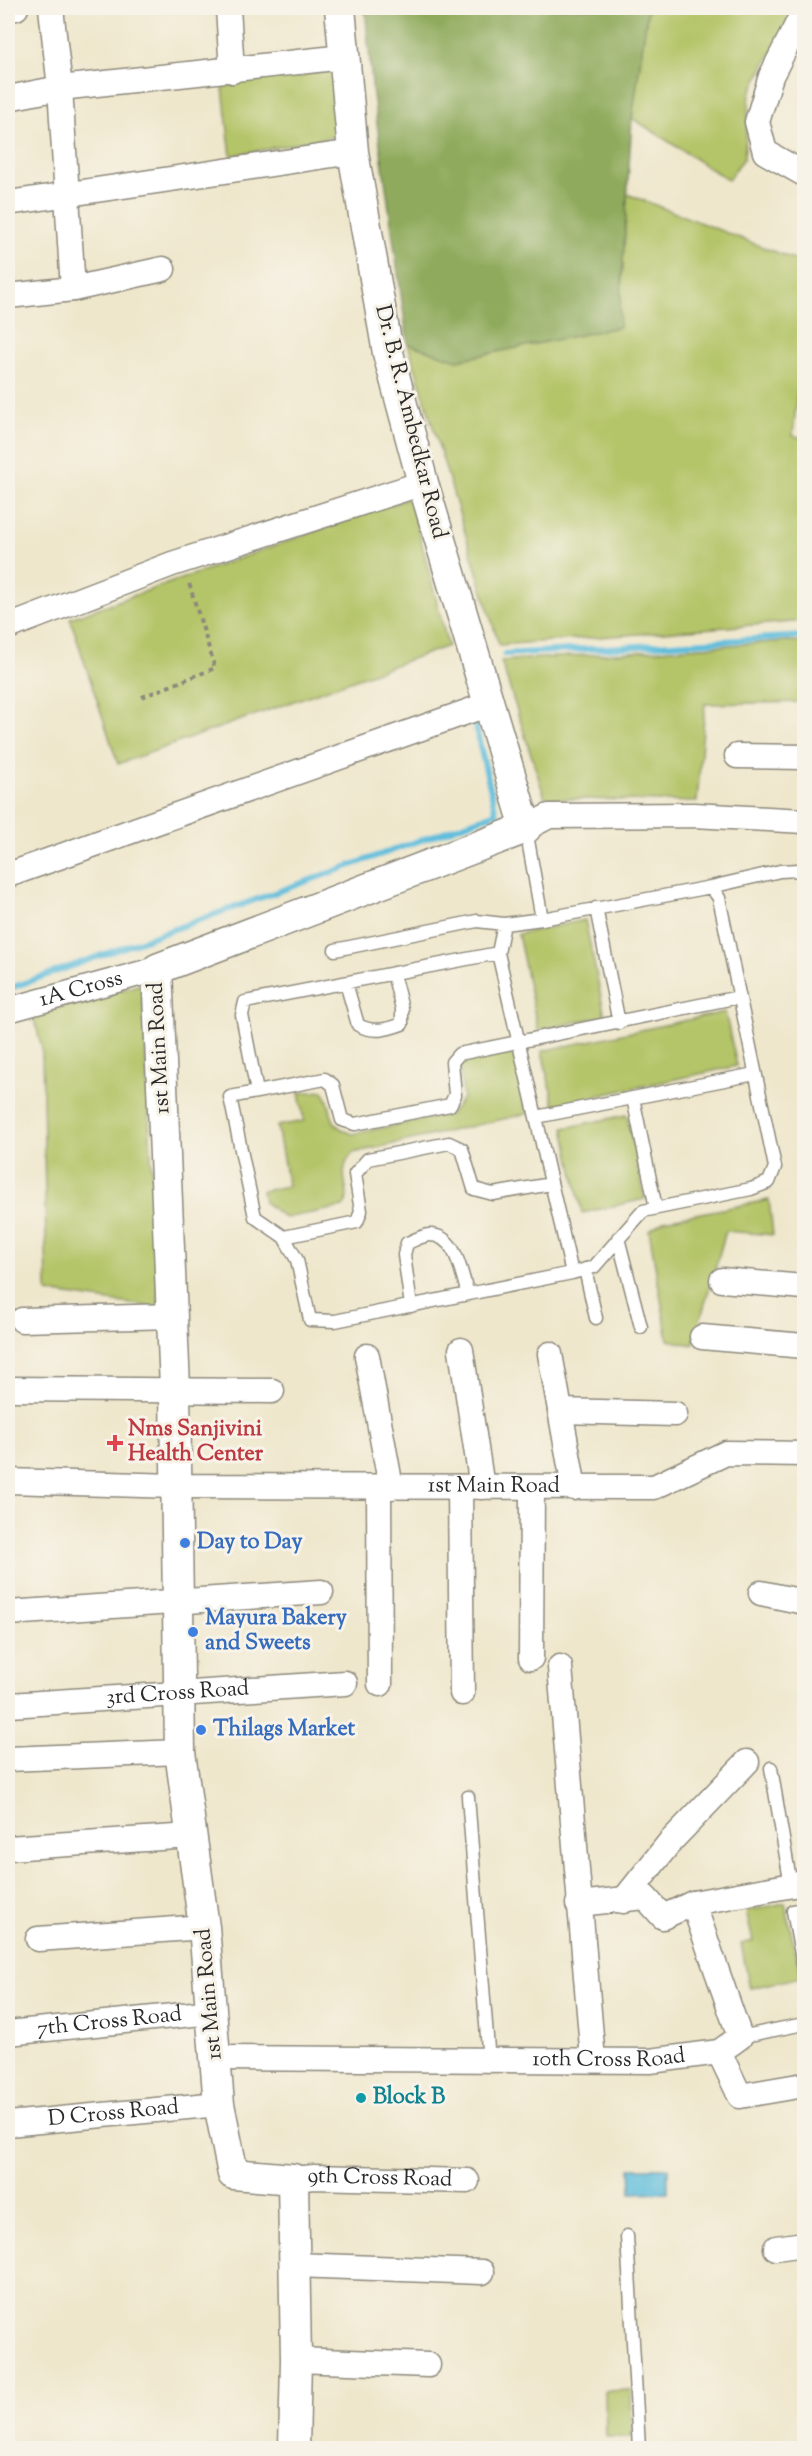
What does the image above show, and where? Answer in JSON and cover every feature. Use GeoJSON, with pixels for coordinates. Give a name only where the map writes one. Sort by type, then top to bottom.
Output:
{"type":"FeatureCollection","features":[{"type":"Feature","properties":{"kind":"street"},"geometry":{"type":"LineString","coordinates":[[8,9],[16,8]]}},
{"type":"Feature","properties":{"kind":"street"},"geometry":{"type":"LineString","coordinates":[[51,8],[60,88],[72,289]]}},
{"type":"Feature","properties":{"kind":"street"},"geometry":{"type":"LineString","coordinates":[[228,8],[232,71]]}},
{"type":"Feature","properties":{"kind":"street","name":"Dr. B. R. Ambedkar Road"},"geometry":{"type":"LineString","coordinates":[[340,8],[353,152],[387,353],[423,483],[526,828]]}},
{"type":"Feature","properties":{"kind":"street"},"geometry":{"type":"LineString","coordinates":[[804,11],[797,43],[771,76],[757,122],[765,152],[804,174]]}},
{"type":"Feature","properties":{"kind":"street"},"geometry":{"type":"LineString","coordinates":[[8,98],[60,88],[344,57]]}},
{"type":"Feature","properties":{"kind":"street"},"geometry":{"type":"LineString","coordinates":[[8,203],[353,152]]}},
{"type":"Feature","properties":{"kind":"street"},"geometry":{"type":"LineString","coordinates":[[8,296],[72,289],[163,268]]}},
{"type":"Feature","properties":{"kind":"street"},"geometry":{"type":"LineString","coordinates":[[8,627],[182,561],[423,483]]}},
{"type":"Feature","properties":{"kind":"street"},"geometry":{"type":"LineString","coordinates":[[8,875],[489,704]]}},
{"type":"Feature","properties":{"kind":"street"},"geometry":{"type":"LineString","coordinates":[[737,756],[804,758]]}},
{"type":"Feature","properties":{"kind":"street"},"geometry":{"type":"LineString","coordinates":[[526,828],[549,816],[694,815],[804,821]]}},
{"type":"Feature","properties":{"kind":"street","name":"1st Main Road"},"geometry":{"type":"LineString","coordinates":[[293,2179],[233,2174],[219,2104],[204,1927],[180,1752],[173,1316],[157,969],[526,828]]}},
{"type":"Feature","properties":{"kind":"street","name":"1A Cross"},"geometry":{"type":"LineString","coordinates":[[8,1010],[157,969]]}},
{"type":"Feature","properties":{"kind":"street"},"geometry":{"type":"LineString","coordinates":[[722,1280],[804,1287]]}},
{"type":"Feature","properties":{"kind":"street"},"geometry":{"type":"LineString","coordinates":[[22,1320],[173,1316]]}},
{"type":"Feature","properties":{"kind":"street"},"geometry":{"type":"LineString","coordinates":[[702,1337],[804,1346]]}},
{"type":"Feature","properties":{"kind":"street"},"geometry":{"type":"LineString","coordinates":[[461,1350],[471,1487],[462,1693]]}},
{"type":"Feature","properties":{"kind":"street"},"geometry":{"type":"LineString","coordinates":[[550,1354],[574,1488]]}},
{"type":"Feature","properties":{"kind":"street"},"geometry":{"type":"LineString","coordinates":[[367,1356],[385,1487],[380,1684]]}},
{"type":"Feature","properties":{"kind":"street"},"geometry":{"type":"LineString","coordinates":[[8,1389],[175,1388],[272,1391]]}},
{"type":"Feature","properties":{"kind":"street"},"geometry":{"type":"LineString","coordinates":[[560,1411],[675,1414]]}},
{"type":"Feature","properties":{"kind":"street","name":"1st Main Road"},"geometry":{"type":"LineString","coordinates":[[175,1486],[654,1487],[726,1453],[804,1454]]}},
{"type":"Feature","properties":{"kind":"street"},"geometry":{"type":"LineString","coordinates":[[8,1481],[175,1486]]}},
{"type":"Feature","properties":{"kind":"street"},"geometry":{"type":"LineString","coordinates":[[531,1658],[532,1488]]}},
{"type":"Feature","properties":{"kind":"street"},"geometry":{"type":"LineString","coordinates":[[8,1614],[321,1592]]}},
{"type":"Feature","properties":{"kind":"street"},"geometry":{"type":"LineString","coordinates":[[761,1593],[804,1602]]}},
{"type":"Feature","properties":{"kind":"street"},"geometry":{"type":"LineString","coordinates":[[560,1668],[578,1904],[593,2060]]}},
{"type":"Feature","properties":{"kind":"street","name":"3rd Cross Road"},"geometry":{"type":"LineString","coordinates":[[10,1705],[178,1692],[345,1683]]}},
{"type":"Feature","properties":{"kind":"street"},"geometry":{"type":"LineString","coordinates":[[8,1759],[180,1752]]}},
{"type":"Feature","properties":{"kind":"street"},"geometry":{"type":"LineString","coordinates":[[623,1901],[670,1842],[747,1762]]}},
{"type":"Feature","properties":{"kind":"street"},"geometry":{"type":"LineString","coordinates":[[8,1848],[191,1836]]}},
{"type":"Feature","properties":{"kind":"street"},"geometry":{"type":"LineString","coordinates":[[578,1904],[645,1897],[663,1917],[693,1903],[798,1884]]}},
{"type":"Feature","properties":{"kind":"street"},"geometry":{"type":"LineString","coordinates":[[693,1903],[740,2037]]}},
{"type":"Feature","properties":{"kind":"street"},"geometry":{"type":"LineString","coordinates":[[38,1940],[204,1927]]}},
{"type":"Feature","properties":{"kind":"street","name":"7th Cross Road"},"geometry":{"type":"LineString","coordinates":[[8,2033],[212,2012]]}},
{"type":"Feature","properties":{"kind":"street","name":"10th Cross Road"},"geometry":{"type":"LineString","coordinates":[[216,2058],[489,2062],[650,2061],[719,2052],[740,2037]]}},
{"type":"Feature","properties":{"kind":"street"},"geometry":{"type":"LineString","coordinates":[[719,2052],[740,2096],[804,2085]]}},
{"type":"Feature","properties":{"kind":"street","name":"D Cross Road"},"geometry":{"type":"LineString","coordinates":[[8,2124],[219,2104]]}},
{"type":"Feature","properties":{"kind":"street","name":"9th Cross Road"},"geometry":{"type":"LineString","coordinates":[[293,2179],[314,2177],[467,2181]]}},
{"type":"Feature","properties":{"kind":"street"},"geometry":{"type":"LineString","coordinates":[[293,2179],[296,2360],[294,2448]]}},
{"type":"Feature","properties":{"kind":"street"},"geometry":{"type":"LineString","coordinates":[[776,2248],[804,2244]]}},
{"type":"Feature","properties":{"kind":"street"},"geometry":{"type":"LineString","coordinates":[[295,2265],[482,2272]]}},
{"type":"Feature","properties":{"kind":"street"},"geometry":{"type":"LineString","coordinates":[[296,2360],[428,2365]]}},
{"type":"Feature","properties":{"kind":"lane"},"geometry":{"type":"LineString","coordinates":[[526,828],[542,919]]}},
{"type":"Feature","properties":{"kind":"lane"},"geometry":{"type":"LineString","coordinates":[[335,950],[477,921],[504,924],[542,919],[780,871],[800,870],[804,874]]}},
{"type":"Feature","properties":{"kind":"lane"},"geometry":{"type":"LineString","coordinates":[[711,886],[719,898],[775,1167],[769,1182],[751,1189],[643,1211],[594,1267],[335,1322],[310,1320],[297,1260],[284,1237],[255,1217],[230,1097],[325,1079],[333,1085],[342,1120],[355,1124],[450,1105],[455,1095],[452,1062],[459,1054],[739,997]]}},
{"type":"Feature","properties":{"kind":"lane"},"geometry":{"type":"LineString","coordinates":[[596,908],[619,1023]]}},
{"type":"Feature","properties":{"kind":"lane"},"geometry":{"type":"LineString","coordinates":[[504,924],[498,953],[572,1273]]}},
{"type":"Feature","properties":{"kind":"lane"},"geometry":{"type":"LineString","coordinates":[[257,1092],[242,1015],[245,1002],[498,953]]}},
{"type":"Feature","properties":{"kind":"lane"},"geometry":{"type":"LineString","coordinates":[[346,983],[358,1025],[369,1030],[387,1029],[402,1024],[402,1009],[393,974]]}},
{"type":"Feature","properties":{"kind":"lane"},"geometry":{"type":"LineString","coordinates":[[536,1117],[755,1074]]}},
{"type":"Feature","properties":{"kind":"lane"},"geometry":{"type":"LineString","coordinates":[[633,1098],[656,1208]]}},
{"type":"Feature","properties":{"kind":"lane"},"geometry":{"type":"LineString","coordinates":[[284,1237],[357,1222],[361,1211],[354,1174],[368,1159],[449,1143],[462,1149],[474,1189],[493,1194],[551,1184]]}},
{"type":"Feature","properties":{"kind":"lane"},"geometry":{"type":"LineString","coordinates":[[411,1306],[404,1255],[407,1243],[429,1235],[447,1241],[455,1253],[468,1294]]}},
{"type":"Feature","properties":{"kind":"lane"},"geometry":{"type":"LineString","coordinates":[[618,1238],[641,1327]]}},
{"type":"Feature","properties":{"kind":"lane"},"geometry":{"type":"LineString","coordinates":[[585,1269],[596,1318]]}},
{"type":"Feature","properties":{"kind":"lane"},"geometry":{"type":"LineString","coordinates":[[771,1768],[798,1884]]}},
{"type":"Feature","properties":{"kind":"lane"},"geometry":{"type":"LineString","coordinates":[[468,1797],[489,2062]]}},
{"type":"Feature","properties":{"kind":"lane"},"geometry":{"type":"LineString","coordinates":[[804,1909],[793,1911],[804,1970]]}},
{"type":"Feature","properties":{"kind":"lane"},"geometry":{"type":"LineString","coordinates":[[740,2037],[804,2024]]}},
{"type":"Feature","properties":{"kind":"lane"},"geometry":{"type":"LineString","coordinates":[[627,2236],[639,2448]]}},
{"type":"Feature","properties":{"kind":"path"},"geometry":{"type":"LineString","coordinates":[[142,697],[215,668],[186,573]]}},
{"type":"Feature","properties":{"kind":"green space"},"geometry":{"type":"Polygon","coordinates":[[[365,8],[648,8],[632,118],[619,327],[457,360],[408,344],[373,95],[365,8]]]}},
{"type":"Feature","properties":{"kind":"green space"},"geometry":{"type":"Polygon","coordinates":[[[648,8],[795,8],[750,93],[744,158],[728,180],[632,118],[648,8]]]}},
{"type":"Feature","properties":{"kind":"green space"},"geometry":{"type":"Polygon","coordinates":[[[340,70],[347,134],[231,156],[222,80],[340,70]]]}},
{"type":"Feature","properties":{"kind":"green space"},"geometry":{"type":"Polygon","coordinates":[[[627,194],[804,263],[804,317],[793,436],[804,438],[804,621],[499,645],[408,344],[458,360],[619,327],[627,194]]]}},
{"type":"Feature","properties":{"kind":"green space"},"geometry":{"type":"Polygon","coordinates":[[[410,498],[448,646],[118,764],[70,618],[410,498]]]}},
{"type":"Feature","properties":{"kind":"green space"},"geometry":{"type":"Polygon","coordinates":[[[788,641],[804,642],[804,702],[705,704],[697,802],[545,798],[501,661],[788,641]]]}},
{"type":"Feature","properties":{"kind":"green space"},"geometry":{"type":"Polygon","coordinates":[[[585,920],[605,1016],[538,1030],[518,934],[585,920]]]}},
{"type":"Feature","properties":{"kind":"green space"},"geometry":{"type":"Polygon","coordinates":[[[142,984],[159,1308],[47,1292],[42,1048],[33,1015],[142,984]]]}},
{"type":"Feature","properties":{"kind":"green space"},"geometry":{"type":"Polygon","coordinates":[[[725,1012],[737,1066],[554,1105],[542,1051],[725,1012]]]}},
{"type":"Feature","properties":{"kind":"green space"},"geometry":{"type":"Polygon","coordinates":[[[516,1047],[530,1113],[353,1153],[347,1160],[345,1168],[347,1195],[343,1207],[285,1218],[264,1202],[262,1191],[288,1186],[277,1126],[304,1121],[299,1093],[323,1091],[337,1126],[353,1134],[450,1114],[463,1098],[460,1064],[463,1058],[516,1047]]]}},
{"type":"Feature","properties":{"kind":"green space"},"geometry":{"type":"Polygon","coordinates":[[[627,1115],[645,1199],[582,1213],[564,1128],[627,1115]]]}},
{"type":"Feature","properties":{"kind":"green space"},"geometry":{"type":"Polygon","coordinates":[[[769,1200],[773,1235],[726,1231],[693,1345],[668,1340],[649,1230],[665,1220],[769,1200]]]}},
{"type":"Feature","properties":{"kind":"green space"},"geometry":{"type":"Polygon","coordinates":[[[785,1903],[801,1977],[750,1988],[741,1944],[753,1941],[746,1911],[785,1903]]]}},
{"type":"Feature","properties":{"kind":"green space"},"geometry":{"type":"Polygon","coordinates":[[[631,2390],[632,2437],[606,2437],[605,2391],[631,2390]]]}},
{"type":"Feature","properties":{"kind":"water"},"geometry":{"type":"Polygon","coordinates":[[[630,2168],[668,2168],[668,2192],[631,2193],[630,2168]]]}},
{"type":"Feature","properties":{"kind":"waterway"},"geometry":{"type":"LineString","coordinates":[[505,654],[804,636]]}},
{"type":"Feature","properties":{"kind":"waterway"},"geometry":{"type":"LineString","coordinates":[[468,664],[461,665],[471,706]]}},
{"type":"Feature","properties":{"kind":"waterway"},"geometry":{"type":"LineString","coordinates":[[8,989],[496,813],[473,716]]}},
{"type":"Feature","properties":{"kind":"place","name":"Nms Sanjivini Health Center"},"geometry":{"type":"Point","coordinates":[115,1443]}},
{"type":"Feature","properties":{"kind":"place","name":"Day to Day"},"geometry":{"type":"Point","coordinates":[185,1543]}},
{"type":"Feature","properties":{"kind":"place","name":"Mayura Bakery and Sweets"},"geometry":{"type":"Point","coordinates":[193,1632]}},
{"type":"Feature","properties":{"kind":"place","name":"Thilags Market"},"geometry":{"type":"Point","coordinates":[201,1730]}},
{"type":"Feature","properties":{"kind":"place","name":"Block B"},"geometry":{"type":"Point","coordinates":[361,2098]}}]}
